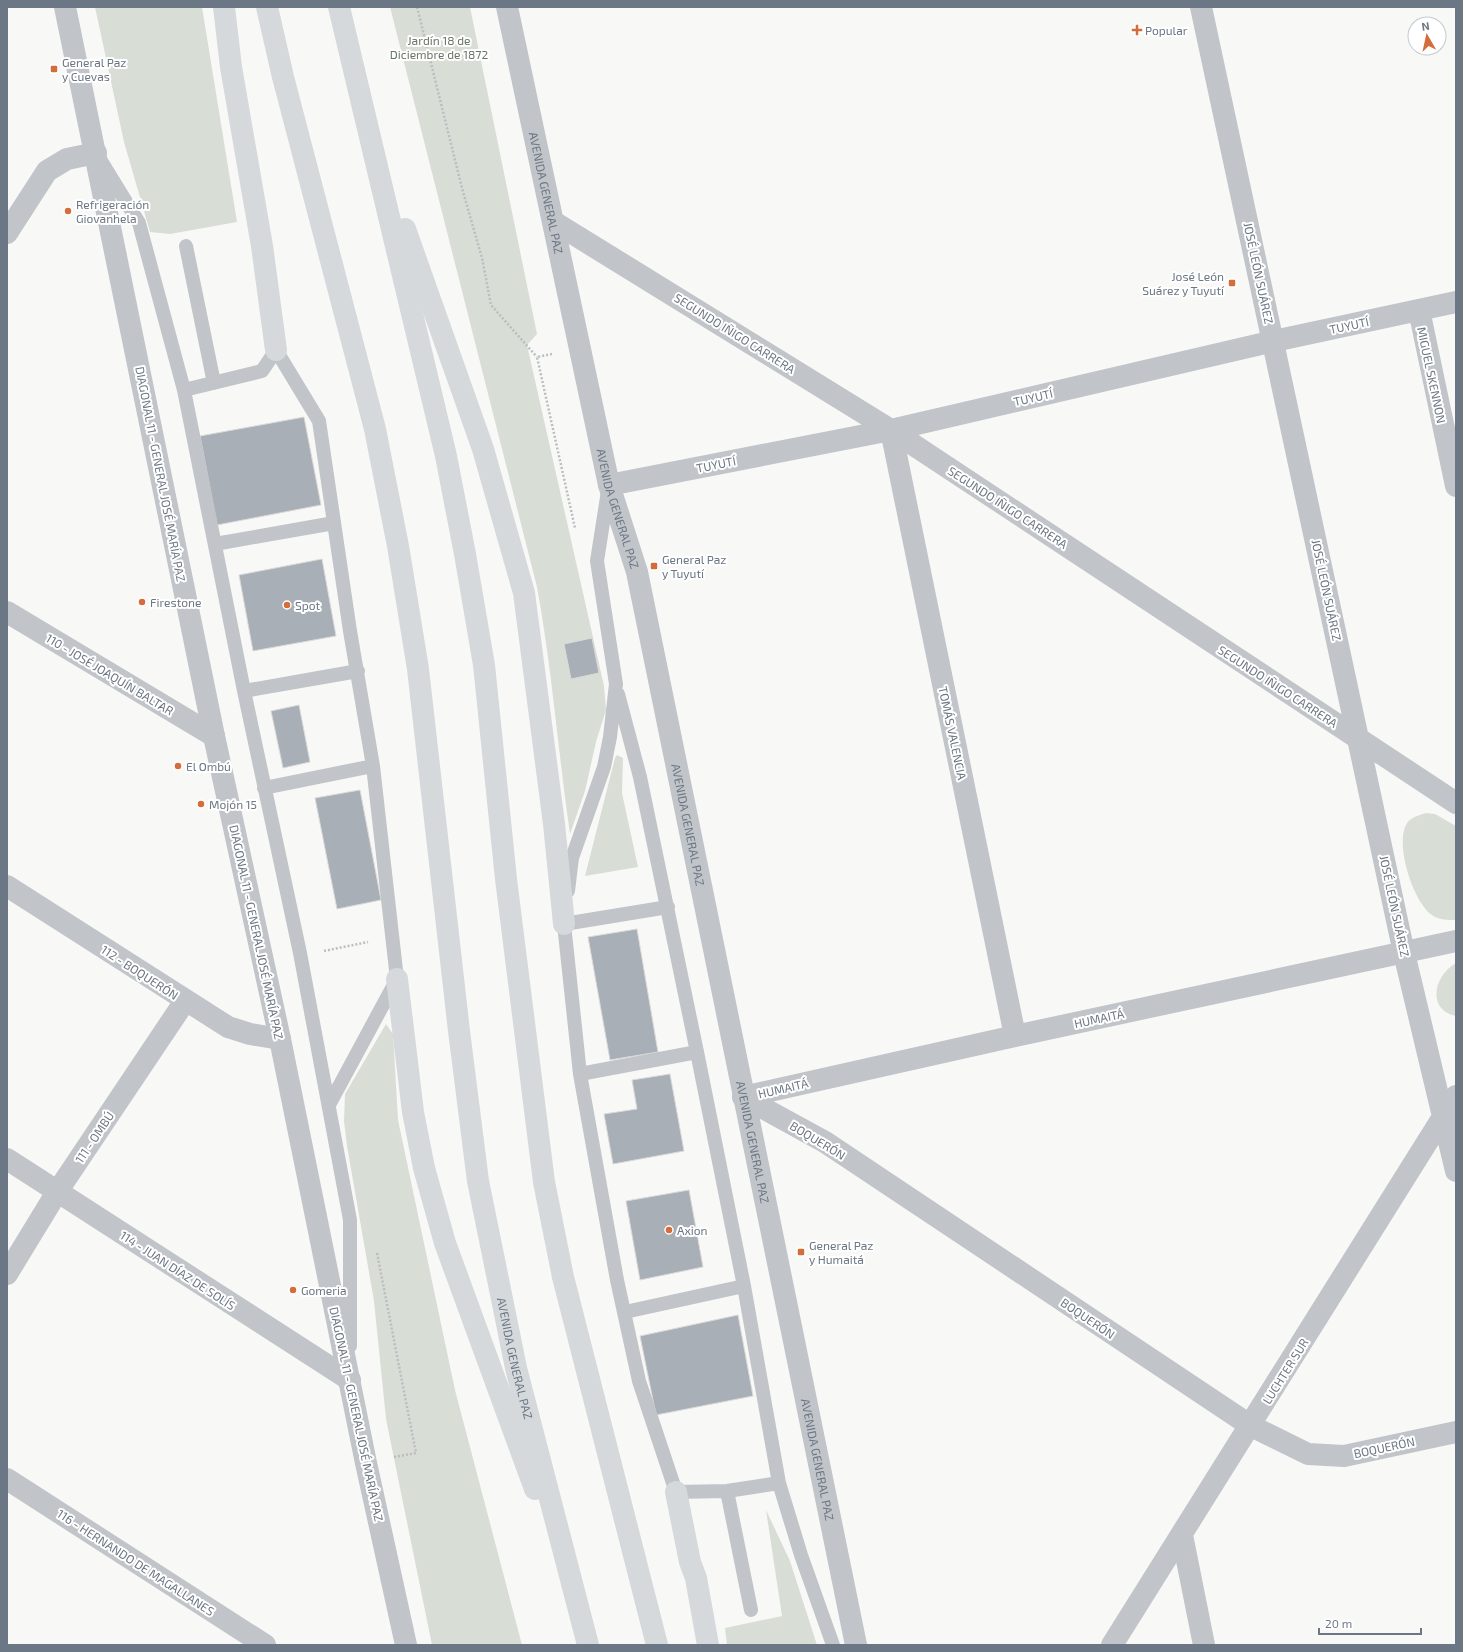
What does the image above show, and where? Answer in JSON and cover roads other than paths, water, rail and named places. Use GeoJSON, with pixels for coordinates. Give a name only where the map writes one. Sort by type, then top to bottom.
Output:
{"type":"FeatureCollection","features":[{"type":"Feature","properties":{"kind":"highway"},"geometry":{"type":"LineString","coordinates":[[224,7],[231,67],[262,246],[276,350]]}},
{"type":"Feature","properties":{"kind":"highway","name":"AVENIDA GENERAL PAZ"},"geometry":{"type":"LineString","coordinates":[[267,7],[283,77],[375,429],[396,538],[418,669],[459,1031],[478,1181],[516,1368],[588,1645]]}},
{"type":"Feature","properties":{"kind":"highway"},"geometry":{"type":"LineString","coordinates":[[339,7],[446,456],[468,569],[484,665],[506,879],[544,1182],[563,1277],[657,1645]]}},
{"type":"Feature","properties":{"kind":"highway"},"geometry":{"type":"LineString","coordinates":[[368,127],[483,449],[524,593],[554,824],[564,924]]}},
{"type":"Feature","properties":{"kind":"highway"},"geometry":{"type":"LineString","coordinates":[[397,979],[413,1112],[424,1168],[445,1243],[578,1606]]}},
{"type":"Feature","properties":{"kind":"highway"},"geometry":{"type":"LineString","coordinates":[[676,1492],[690,1562],[696,1578],[708,1645]]}},
{"type":"Feature","properties":{"kind":"street","name":"DIAGONAL 11 - GENERAL JOSÉ MARÍA PAZ"},"geometry":{"type":"LineString","coordinates":[[65,7],[75,64],[96,153],[214,736],[280,1039],[366,1463],[406,1645]]}},
{"type":"Feature","properties":{"kind":"street","name":"AVENIDA GENERAL PAZ"},"geometry":{"type":"LineString","coordinates":[[507,7],[609,485],[637,572],[856,1645]]}},
{"type":"Feature","properties":{"kind":"street","name":"JOSÉ LEÓN SUÁREZ"},"geometry":{"type":"LineString","coordinates":[[1201,7],[1274,341],[1404,953],[1444,1114],[1456,1172]]}},
{"type":"Feature","properties":{"kind":"street"},"geometry":{"type":"LineString","coordinates":[[7,233],[47,171],[67,159],[96,153]]}},
{"type":"Feature","properties":{"kind":"street","name":"SEGUNDO IÑIGO CARRERA"},"geometry":{"type":"LineString","coordinates":[[554,222],[891,430],[1456,803]]}},
{"type":"Feature","properties":{"kind":"street","name":"TUYUTÍ"},"geometry":{"type":"LineString","coordinates":[[609,485],[891,430],[1274,341],[1456,302]]}},
{"type":"Feature","properties":{"kind":"street","name":"MIGUEL SKENNON"},"geometry":{"type":"LineString","coordinates":[[1419,310],[1456,486]]}},
{"type":"Feature","properties":{"kind":"street","name":"TOMÁS VALENCIA"},"geometry":{"type":"LineString","coordinates":[[891,430],[1015,1036]]}},
{"type":"Feature","properties":{"kind":"street","name":"110 - JOSÉ JOAQUÍN BALTAR"},"geometry":{"type":"LineString","coordinates":[[7,612],[214,736]]}},
{"type":"Feature","properties":{"kind":"street","name":"112 - BOQUERÓN"},"geometry":{"type":"LineString","coordinates":[[7,886],[185,1001],[228,1027],[250,1034],[280,1039]]}},
{"type":"Feature","properties":{"kind":"street","name":"HUMAITÁ"},"geometry":{"type":"LineString","coordinates":[[743,1097],[1015,1036],[1456,942]]}},
{"type":"Feature","properties":{"kind":"street","name":"111 - OMBÚ"},"geometry":{"type":"LineString","coordinates":[[7,1274],[57,1192],[185,1001]]}},
{"type":"Feature","properties":{"kind":"street","name":"LUCHTER SUR"},"geometry":{"type":"LineString","coordinates":[[1112,1645],[1456,1096]]}},
{"type":"Feature","properties":{"kind":"street","name":"BOQUERÓN"},"geometry":{"type":"LineString","coordinates":[[743,1097],[825,1142],[1250,1426],[1308,1454],[1344,1456],[1456,1432]]}},
{"type":"Feature","properties":{"kind":"street","name":"114 - JUAN DÍAZ DE SOLÍS"},"geometry":{"type":"LineString","coordinates":[[7,1159],[350,1380]]}},
{"type":"Feature","properties":{"kind":"street","name":"116 - HERNANDO DE MAGALLANES"},"geometry":{"type":"LineString","coordinates":[[7,1479],[265,1645]]}},
{"type":"Feature","properties":{"kind":"street"},"geometry":{"type":"LineString","coordinates":[[1182,1535],[1204,1645]]}},
{"type":"Feature","properties":{"kind":"lane"},"geometry":{"type":"LineString","coordinates":[[96,153],[138,223],[184,390],[244,691],[300,953],[350,1220],[350,1380]]}},
{"type":"Feature","properties":{"kind":"lane"},"geometry":{"type":"LineString","coordinates":[[186,246],[214,383]]}},
{"type":"Feature","properties":{"kind":"lane"},"geometry":{"type":"LineString","coordinates":[[184,390],[262,371],[276,350],[319,421],[350,631],[373,766],[397,979],[329,1106]]}},
{"type":"Feature","properties":{"kind":"lane"},"geometry":{"type":"LineString","coordinates":[[609,485],[597,561],[616,684],[640,777],[698,1052],[744,1286],[779,1483],[801,1554],[833,1645]]}},
{"type":"Feature","properties":{"kind":"lane"},"geometry":{"type":"LineString","coordinates":[[215,544],[334,523]]}},
{"type":"Feature","properties":{"kind":"lane"},"geometry":{"type":"LineString","coordinates":[[244,691],[358,671]]}},
{"type":"Feature","properties":{"kind":"lane"},"geometry":{"type":"LineString","coordinates":[[616,684],[609,744],[604,767],[572,858],[564,924],[580,1074],[617,1280],[639,1381],[676,1492],[727,1491],[779,1483]]}},
{"type":"Feature","properties":{"kind":"lane"},"geometry":{"type":"LineString","coordinates":[[264,788],[373,766]]}},
{"type":"Feature","properties":{"kind":"lane"},"geometry":{"type":"LineString","coordinates":[[564,924],[668,907]]}},
{"type":"Feature","properties":{"kind":"lane"},"geometry":{"type":"LineString","coordinates":[[580,1074],[698,1052]]}},
{"type":"Feature","properties":{"kind":"lane"},"geometry":{"type":"LineString","coordinates":[[625,1312],[744,1286]]}},
{"type":"Feature","properties":{"kind":"lane"},"geometry":{"type":"LineString","coordinates":[[727,1491],[751,1610]]}},
{"type":"Feature","properties":{"kind":"place","name":"Popular"},"geometry":{"type":"Point","coordinates":[1137,30]}},
{"type":"Feature","properties":{"kind":"place","name":"General Paz y Cuevas"},"geometry":{"type":"Point","coordinates":[54,69]}},
{"type":"Feature","properties":{"kind":"place","name":"Refrigeración Giovanhela"},"geometry":{"type":"Point","coordinates":[68,211]}},
{"type":"Feature","properties":{"kind":"place","name":"José León Suárez y Tuyutí"},"geometry":{"type":"Point","coordinates":[1232,283]}},
{"type":"Feature","properties":{"kind":"place","name":"General Paz y Tuyutí"},"geometry":{"type":"Point","coordinates":[654,566]}},
{"type":"Feature","properties":{"kind":"place","name":"Firestone"},"geometry":{"type":"Point","coordinates":[142,602]}},
{"type":"Feature","properties":{"kind":"place","name":"Spot"},"geometry":{"type":"Point","coordinates":[287,605]}},
{"type":"Feature","properties":{"kind":"place","name":"El Ombú"},"geometry":{"type":"Point","coordinates":[178,766]}},
{"type":"Feature","properties":{"kind":"place","name":"Mojón 15"},"geometry":{"type":"Point","coordinates":[201,804]}},
{"type":"Feature","properties":{"kind":"place","name":"Axion"},"geometry":{"type":"Point","coordinates":[669,1230]}},
{"type":"Feature","properties":{"kind":"place","name":"General Paz y Humaitá"},"geometry":{"type":"Point","coordinates":[801,1252]}},
{"type":"Feature","properties":{"kind":"place","name":"Gomeria"},"geometry":{"type":"Point","coordinates":[293,1290]}},
{"type":"Feature","properties":{"kind":"park label","name":"Jardín 18 de Diciembre de 1872"},"geometry":{"type":"Point","coordinates":[439,47]}}]}
